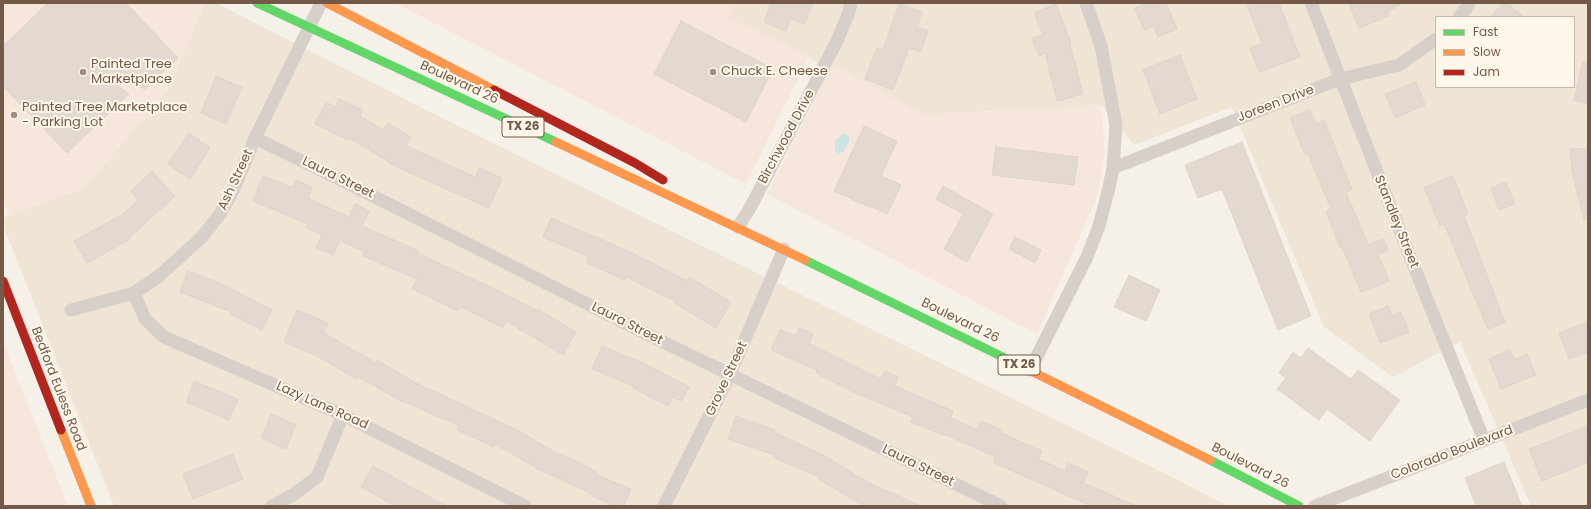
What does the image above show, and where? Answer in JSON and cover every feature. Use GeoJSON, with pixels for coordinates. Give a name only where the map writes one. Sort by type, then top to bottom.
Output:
{"type":"FeatureCollection","features":[{"type":"Feature","properties":{"kind":"main road","name":"Boulevard 26"},"geometry":{"type":"LineString","coordinates":[[257,3],[738,226],[1128,418],[1299,506]]}},
{"type":"Feature","properties":{"kind":"main road","name":"Boulevard 26"},"geometry":{"type":"LineString","coordinates":[[327,3],[635,163],[738,226]]}},
{"type":"Feature","properties":{"kind":"main road","name":"Bedford Euless Road"},"geometry":{"type":"LineString","coordinates":[[3,281],[90,506]]}},
{"type":"Feature","properties":{"kind":"street","name":"Ash Street"},"geometry":{"type":"LineString","coordinates":[[71,310],[134,294],[159,276],[202,237],[220,214],[234,188],[255,138],[320,3]]}},
{"type":"Feature","properties":{"kind":"street","name":"Birchwood Drive"},"geometry":{"type":"LineString","coordinates":[[738,226],[750,208],[837,41],[849,12],[851,3]]}},
{"type":"Feature","properties":{"kind":"street"},"geometry":{"type":"LineString","coordinates":[[1030,370],[1087,257],[1099,226],[1113,168],[1116,125],[1115,118],[1101,46],[1086,3]]}},
{"type":"Feature","properties":{"kind":"street","name":"Standley Street"},"geometry":{"type":"LineString","coordinates":[[1311,3],[1484,440]]}},
{"type":"Feature","properties":{"kind":"street"},"geometry":{"type":"LineString","coordinates":[[1460,16],[1469,3]]}},
{"type":"Feature","properties":{"kind":"street","name":"Joreen Drive"},"geometry":{"type":"LineString","coordinates":[[1113,168],[1340,79],[1399,65],[1435,40]]}},
{"type":"Feature","properties":{"kind":"street","name":"Laura Street"},"geometry":{"type":"LineString","coordinates":[[255,138],[655,338],[1001,506]]}},
{"type":"Feature","properties":{"kind":"street","name":"Grove Street"},"geometry":{"type":"LineString","coordinates":[[664,506],[730,374],[784,249]]}},
{"type":"Feature","properties":{"kind":"street","name":"Lazy Lane Road"},"geometry":{"type":"LineString","coordinates":[[134,294],[145,319],[164,337],[343,415],[526,506]]}},
{"type":"Feature","properties":{"kind":"street","name":"Colorado Boulevard"},"geometry":{"type":"LineString","coordinates":[[1315,506],[1588,400]]}},
{"type":"Feature","properties":{"kind":"street"},"geometry":{"type":"LineString","coordinates":[[272,506],[293,495],[317,477],[343,415]]}},
{"type":"Feature","properties":{"kind":"shaded area"},"geometry":{"type":"Polygon","coordinates":[[[3,3],[205,3],[169,88],[85,187],[9,216],[3,199],[3,3]]]}},
{"type":"Feature","properties":{"kind":"shaded area"},"geometry":{"type":"Polygon","coordinates":[[[205,3],[216,3],[440,117],[1172,477],[1228,506],[114,506],[3,225],[3,218],[85,187],[169,88],[205,3]]]}},
{"type":"Feature","properties":{"kind":"shaded area"},"geometry":{"type":"Polygon","coordinates":[[[395,3],[736,3],[728,18],[809,57],[746,184],[395,3]]]}},
{"type":"Feature","properties":{"kind":"shaded area"},"geometry":{"type":"Polygon","coordinates":[[[736,3],[1588,3],[1588,506],[1531,506],[1460,342],[1393,377],[1324,327],[1232,107],[1134,145],[1101,105],[923,115],[832,64],[829,70],[809,57],[728,18],[736,3]]]}},
{"type":"Feature","properties":{"kind":"shaded area"},"geometry":{"type":"Polygon","coordinates":[[[832,64],[923,115],[1101,105],[1105,152],[1097,197],[1037,334],[767,194],[832,64]]]}},
{"type":"Feature","properties":{"kind":"shaded area"},"geometry":{"type":"Polygon","coordinates":[[[3,341],[68,506],[3,506],[3,341]]]}},
{"type":"Feature","properties":{"kind":"water"},"geometry":{"type":"Polygon","coordinates":[[[843,134],[846,134],[849,137],[849,141],[843,152],[838,154],[835,151],[835,141],[843,134]]]}},
{"type":"Feature","properties":{"kind":"building","name":"Painted Tree Marketplace"},"geometry":{"type":"Polygon","coordinates":[[[48,3],[126,3],[178,58],[145,89],[122,79],[118,86],[129,94],[67,153],[3,86],[3,46],[48,3]]]}},
{"type":"Feature","properties":{"kind":"building"},"geometry":{"type":"Polygon","coordinates":[[[771,3],[813,3],[804,24],[791,19],[786,31],[764,22],[771,3]]]}},
{"type":"Feature","properties":{"kind":"building"},"geometry":{"type":"Polygon","coordinates":[[[1148,3],[1166,3],[1177,29],[1158,37],[1154,26],[1144,30],[1135,8],[1148,3]]]}},
{"type":"Feature","properties":{"kind":"building"},"geometry":{"type":"Polygon","coordinates":[[[1246,3],[1279,3],[1300,57],[1259,72],[1250,48],[1262,43],[1246,3]]]}},
{"type":"Feature","properties":{"kind":"building"},"geometry":{"type":"Polygon","coordinates":[[[1349,3],[1403,3],[1387,12],[1389,16],[1359,28],[1349,3]]]}},
{"type":"Feature","properties":{"kind":"building"},"geometry":{"type":"Polygon","coordinates":[[[1503,3],[1507,3],[1523,16],[1492,16],[1503,3]]]}},
{"type":"Feature","properties":{"kind":"building"},"geometry":{"type":"Polygon","coordinates":[[[899,4],[922,12],[917,27],[928,31],[921,52],[909,48],[893,90],[865,79],[877,48],[883,50],[899,4]]]}},
{"type":"Feature","properties":{"kind":"building"},"geometry":{"type":"Polygon","coordinates":[[[1056,4],[1071,43],[1083,94],[1057,101],[1045,53],[1039,56],[1032,39],[1043,34],[1034,13],[1056,4]]]}},
{"type":"Feature","properties":{"kind":"building","name":"Chuck E. Cheese"},"geometry":{"type":"Polygon","coordinates":[[[681,21],[773,69],[746,122],[654,74],[681,21]]]}},
{"type":"Feature","properties":{"kind":"building"},"geometry":{"type":"Polygon","coordinates":[[[1180,55],[1197,99],[1160,114],[1143,70],[1180,55]]]}},
{"type":"Feature","properties":{"kind":"building"},"geometry":{"type":"Polygon","coordinates":[[[1583,62],[1588,63],[1588,104],[1574,100],[1583,62]]]}},
{"type":"Feature","properties":{"kind":"building"},"geometry":{"type":"Polygon","coordinates":[[[216,76],[242,87],[226,124],[201,113],[216,76]]]}},
{"type":"Feature","properties":{"kind":"building"},"geometry":{"type":"Polygon","coordinates":[[[1416,82],[1425,105],[1395,118],[1385,94],[1416,82]]]}},
{"type":"Feature","properties":{"kind":"building"},"geometry":{"type":"Polygon","coordinates":[[[339,99],[363,110],[360,116],[383,130],[388,123],[411,137],[405,145],[475,177],[479,168],[502,178],[489,208],[395,166],[350,138],[348,140],[315,124],[326,102],[335,107],[339,99]]]}},
{"type":"Feature","properties":{"kind":"building"},"geometry":{"type":"Polygon","coordinates":[[[1310,110],[1316,124],[1324,120],[1352,190],[1346,192],[1368,245],[1383,239],[1388,250],[1378,254],[1389,281],[1361,292],[1342,247],[1340,248],[1326,212],[1331,209],[1308,153],[1305,155],[1290,118],[1310,110]]]}},
{"type":"Feature","properties":{"kind":"building"},"geometry":{"type":"Polygon","coordinates":[[[864,126],[897,141],[881,176],[901,185],[887,214],[834,191],[864,126]]]}},
{"type":"Feature","properties":{"kind":"building"},"geometry":{"type":"Polygon","coordinates":[[[189,133],[210,148],[190,179],[168,164],[189,133]]]}},
{"type":"Feature","properties":{"kind":"building"},"geometry":{"type":"Polygon","coordinates":[[[1242,142],[1311,316],[1278,330],[1222,189],[1198,198],[1185,165],[1242,142]]]}},
{"type":"Feature","properties":{"kind":"building"},"geometry":{"type":"Polygon","coordinates":[[[996,147],[1078,157],[1074,185],[992,175],[996,147]]]}},
{"type":"Feature","properties":{"kind":"building"},"geometry":{"type":"Polygon","coordinates":[[[1588,148],[1588,219],[1584,220],[1572,172],[1570,149],[1588,148]]]}},
{"type":"Feature","properties":{"kind":"building"},"geometry":{"type":"Polygon","coordinates":[[[152,171],[175,196],[129,238],[130,239],[87,263],[74,241],[123,214],[138,200],[131,191],[152,171]]]}},
{"type":"Feature","properties":{"kind":"building"},"geometry":{"type":"Polygon","coordinates":[[[263,176],[293,188],[296,180],[312,187],[308,198],[349,217],[355,204],[369,211],[362,226],[417,250],[416,252],[483,283],[538,311],[539,310],[576,332],[563,355],[506,321],[503,328],[460,306],[458,311],[412,289],[417,279],[363,256],[365,252],[340,240],[333,255],[316,248],[322,235],[306,228],[308,224],[253,201],[263,176]]]}},
{"type":"Feature","properties":{"kind":"building"},"geometry":{"type":"Polygon","coordinates":[[[1453,176],[1468,214],[1464,216],[1505,322],[1488,329],[1444,224],[1440,226],[1424,187],[1453,176]]]}},
{"type":"Feature","properties":{"kind":"building"},"geometry":{"type":"Polygon","coordinates":[[[1506,182],[1515,204],[1499,210],[1491,188],[1506,182]]]}},
{"type":"Feature","properties":{"kind":"building"},"geometry":{"type":"Polygon","coordinates":[[[943,186],[993,214],[967,262],[944,249],[963,214],[936,199],[943,186]]]}},
{"type":"Feature","properties":{"kind":"building"},"geometry":{"type":"Polygon","coordinates":[[[551,218],[635,254],[687,281],[689,277],[731,302],[716,328],[674,303],[675,301],[626,277],[625,280],[587,263],[589,257],[543,237],[551,218]]]}},
{"type":"Feature","properties":{"kind":"building"},"geometry":{"type":"Polygon","coordinates":[[[1015,237],[1041,250],[1035,263],[1009,249],[1015,237]]]}},
{"type":"Feature","properties":{"kind":"building"},"geometry":{"type":"Polygon","coordinates":[[[188,271],[226,286],[272,310],[262,330],[230,314],[231,312],[180,292],[188,271]]]}},
{"type":"Feature","properties":{"kind":"building"},"geometry":{"type":"Polygon","coordinates":[[[1129,275],[1160,290],[1146,321],[1114,307],[1129,275]]]}},
{"type":"Feature","properties":{"kind":"building"},"geometry":{"type":"Polygon","coordinates":[[[1388,306],[1392,316],[1401,312],[1409,332],[1380,343],[1369,314],[1388,306]]]}},
{"type":"Feature","properties":{"kind":"building"},"geometry":{"type":"Polygon","coordinates":[[[297,310],[328,323],[324,333],[376,363],[377,360],[414,382],[515,429],[558,454],[559,453],[596,471],[595,474],[631,489],[624,506],[615,506],[592,496],[592,494],[538,469],[495,444],[494,447],[457,430],[459,426],[403,401],[402,402],[359,377],[357,379],[319,357],[284,342],[297,310]]]}},
{"type":"Feature","properties":{"kind":"building"},"geometry":{"type":"Polygon","coordinates":[[[1588,322],[1588,352],[1569,359],[1559,333],[1588,322]]]}},
{"type":"Feature","properties":{"kind":"building"},"geometry":{"type":"Polygon","coordinates":[[[799,328],[813,334],[809,343],[881,379],[885,371],[898,377],[895,386],[953,411],[951,418],[977,430],[981,421],[1002,430],[1001,433],[1042,451],[1039,459],[1065,471],[1068,463],[1088,472],[1083,483],[1137,506],[1091,506],[994,463],[996,457],[944,434],[943,435],[910,422],[913,417],[851,391],[816,373],[817,370],[771,350],[780,329],[796,336],[799,328]]]}},
{"type":"Feature","properties":{"kind":"building"},"geometry":{"type":"Polygon","coordinates":[[[602,346],[645,364],[689,387],[681,401],[673,397],[668,406],[633,388],[634,386],[592,369],[602,346]]]}},
{"type":"Feature","properties":{"kind":"building"},"geometry":{"type":"Polygon","coordinates":[[[1308,348],[1351,379],[1358,370],[1400,400],[1370,441],[1327,409],[1319,420],[1277,389],[1286,378],[1279,373],[1293,352],[1301,358],[1308,348]]]}},
{"type":"Feature","properties":{"kind":"building"},"geometry":{"type":"Polygon","coordinates":[[[1510,350],[1514,360],[1527,354],[1536,375],[1501,389],[1489,359],[1510,350]]]}},
{"type":"Feature","properties":{"kind":"building"},"geometry":{"type":"Polygon","coordinates":[[[194,381],[238,399],[229,420],[186,402],[194,381]]]}},
{"type":"Feature","properties":{"kind":"building"},"geometry":{"type":"Polygon","coordinates":[[[271,414],[296,425],[286,449],[261,438],[271,414]]]}},
{"type":"Feature","properties":{"kind":"building"},"geometry":{"type":"Polygon","coordinates":[[[736,416],[775,430],[774,432],[821,454],[869,483],[921,506],[865,506],[818,479],[819,477],[773,457],[774,455],[728,439],[736,416]]]}},
{"type":"Feature","properties":{"kind":"building"},"geometry":{"type":"Polygon","coordinates":[[[1588,426],[1588,462],[1542,481],[1529,449],[1588,426]]]}},
{"type":"Feature","properties":{"kind":"building"},"geometry":{"type":"Polygon","coordinates":[[[233,454],[243,479],[193,499],[183,474],[233,454]]]}},
{"type":"Feature","properties":{"kind":"building"},"geometry":{"type":"Polygon","coordinates":[[[1504,462],[1522,506],[1476,506],[1465,478],[1504,462]]]}},
{"type":"Feature","properties":{"kind":"building"},"geometry":{"type":"Polygon","coordinates":[[[373,466],[446,506],[395,506],[361,487],[373,466]]]}},
{"type":"Feature","properties":{"kind":"traffic: fast"},"geometry":{"type":"LineString","coordinates":[[257,3],[556,142]]}},
{"type":"Feature","properties":{"kind":"traffic: fast"},"geometry":{"type":"LineString","coordinates":[[805,260],[1013,362]]}},
{"type":"Feature","properties":{"kind":"traffic: fast"},"geometry":{"type":"LineString","coordinates":[[1210,460],[1299,506]]}},
{"type":"Feature","properties":{"kind":"traffic: slow"},"geometry":{"type":"LineString","coordinates":[[327,3],[494,90]]}},
{"type":"Feature","properties":{"kind":"traffic: slow"},"geometry":{"type":"LineString","coordinates":[[556,142],[805,260]]}},
{"type":"Feature","properties":{"kind":"traffic: slow"},"geometry":{"type":"LineString","coordinates":[[1013,362],[1210,460]]}},
{"type":"Feature","properties":{"kind":"traffic: slow"},"geometry":{"type":"LineString","coordinates":[[61,430],[91,506]]}},
{"type":"Feature","properties":{"kind":"traffic: jam"},"geometry":{"type":"LineString","coordinates":[[494,90],[635,163],[663,180]]}},
{"type":"Feature","properties":{"kind":"traffic: jam"},"geometry":{"type":"LineString","coordinates":[[3,281],[61,430]]}},
{"type":"Feature","properties":{"kind":"place","name":"Painted Tree Marketplace"},"geometry":{"type":"Point","coordinates":[83,72]}},
{"type":"Feature","properties":{"kind":"place","name":"Chuck E. Cheese"},"geometry":{"type":"Point","coordinates":[713,72]}},
{"type":"Feature","properties":{"kind":"place","name":"Painted Tree Marketplace - Parking Lot"},"geometry":{"type":"Point","coordinates":[14,115]}}]}
